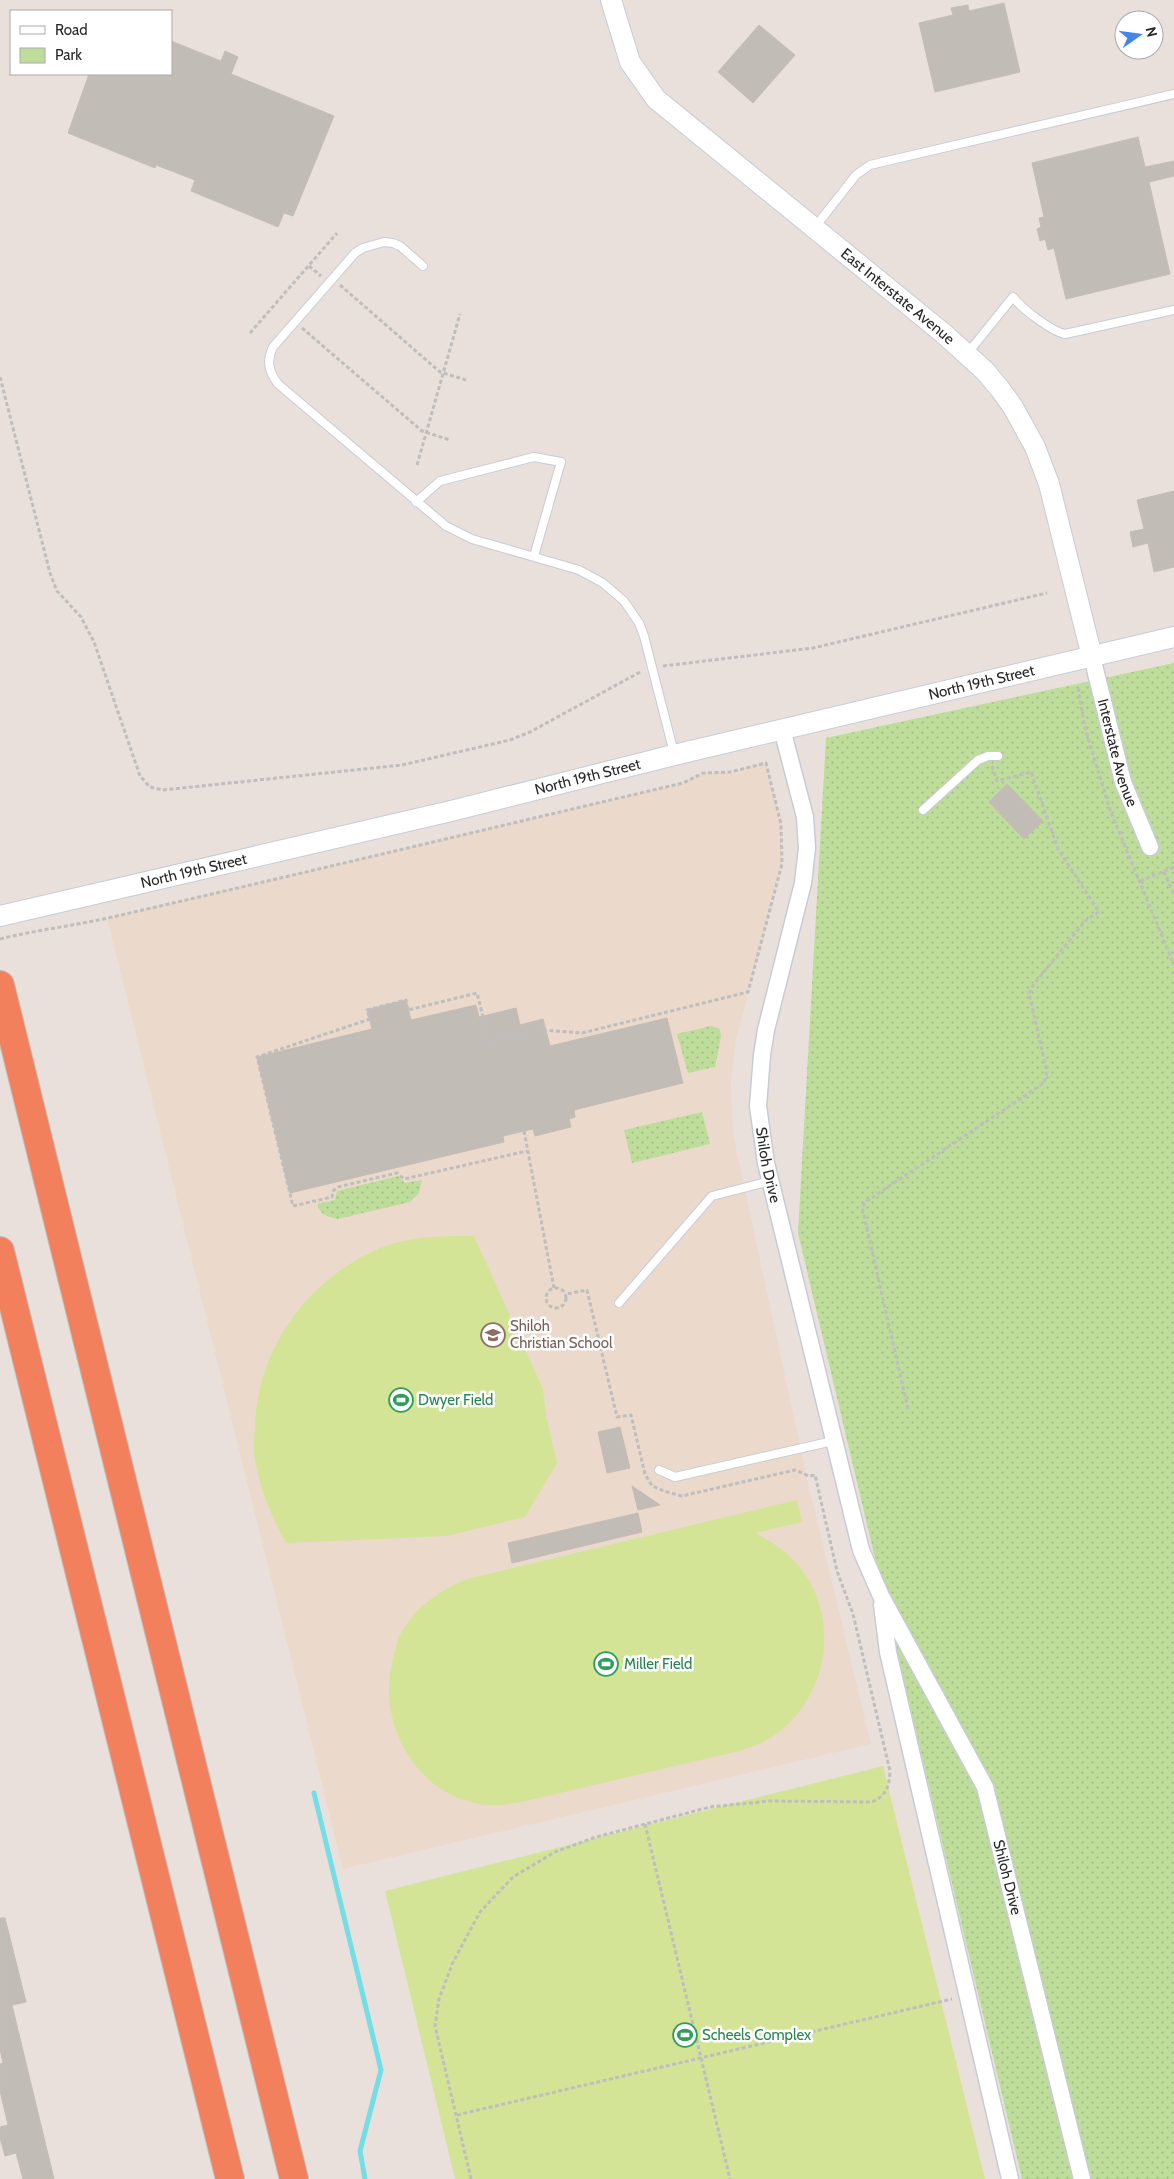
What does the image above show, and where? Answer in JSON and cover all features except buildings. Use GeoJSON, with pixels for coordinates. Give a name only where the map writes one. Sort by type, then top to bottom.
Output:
{"type":"FeatureCollection","features":[{"type":"Feature","properties":{"kind":"highway"},"geometry":{"type":"LineString","coordinates":[[0,985],[294,2179]]}},
{"type":"Feature","properties":{"kind":"highway"},"geometry":{"type":"LineString","coordinates":[[0,1251],[230,2179]]}},
{"type":"Feature","properties":{"kind":"street","name":"East Interstate Avenue"},"geometry":{"type":"LineString","coordinates":[[611,0],[620,38],[630,62],[650,93],[668,110],[967,354],[985,371],[1013,407],[1035,448],[1049,484],[1092,657]]}},
{"type":"Feature","properties":{"kind":"street","name":"North 19th Street"},"geometry":{"type":"LineString","coordinates":[[0,916],[451,811],[782,729],[1174,637]]}},
{"type":"Feature","properties":{"kind":"street","name":"Interstate Avenue"},"geometry":{"type":"LineString","coordinates":[[1092,657],[1123,782],[1150,847]]}},
{"type":"Feature","properties":{"kind":"street","name":"Shiloh Drive"},"geometry":{"type":"LineString","coordinates":[[782,729],[805,817],[807,848],[803,882],[766,1030],[758,1080],[761,1135],[770,1181],[861,1550],[881,1596],[985,1787],[1082,2179]]}},
{"type":"Feature","properties":{"kind":"street","name":"Shiloh Drive"},"geometry":{"type":"LineString","coordinates":[[881,1596],[890,1662],[1010,2179]]}},
{"type":"Feature","properties":{"kind":"lane"},"geometry":{"type":"LineString","coordinates":[[814,228],[856,175],[870,166],[1174,94]]}},
{"type":"Feature","properties":{"kind":"lane"},"geometry":{"type":"LineString","coordinates":[[423,266],[400,246],[384,242],[363,248],[355,253],[273,347],[269,355],[268,365],[271,375],[278,384],[416,502],[458,533],[534,556],[592,577],[624,601],[639,623],[674,755]]}},
{"type":"Feature","properties":{"kind":"lane"},"geometry":{"type":"LineString","coordinates":[[967,354],[1014,297],[1021,306],[1055,330],[1065,334],[1174,310]]}},
{"type":"Feature","properties":{"kind":"lane"},"geometry":{"type":"LineString","coordinates":[[416,502],[440,481],[534,457],[561,462],[534,556]]}},
{"type":"Feature","properties":{"kind":"lane"},"geometry":{"type":"LineString","coordinates":[[923,810],[978,760],[988,756],[998,756]]}},
{"type":"Feature","properties":{"kind":"lane"},"geometry":{"type":"LineString","coordinates":[[619,1303],[712,1196],[770,1181]]}},
{"type":"Feature","properties":{"kind":"lane"},"geometry":{"type":"LineString","coordinates":[[659,1470],[674,1477],[833,1441]]}},
{"type":"Feature","properties":{"kind":"path"},"geometry":{"type":"LineString","coordinates":[[250,332],[337,233]]}},
{"type":"Feature","properties":{"kind":"path"},"geometry":{"type":"LineString","coordinates":[[309,266],[321,276],[340,284],[443,373],[466,380]]}},
{"type":"Feature","properties":{"kind":"path"},"geometry":{"type":"LineString","coordinates":[[416,465],[460,314]]}},
{"type":"Feature","properties":{"kind":"path"},"geometry":{"type":"LineString","coordinates":[[295,322],[422,431],[450,440]]}},
{"type":"Feature","properties":{"kind":"path"},"geometry":{"type":"LineString","coordinates":[[0,377],[50,573],[57,591],[80,617],[91,634],[140,776],[146,785],[154,789],[402,765],[510,740],[530,732],[639,672],[652,668],[820,646],[1047,593]]}},
{"type":"Feature","properties":{"kind":"path"},"geometry":{"type":"LineString","coordinates":[[1078,688],[1086,728],[1103,791],[1174,965]]}},
{"type":"Feature","properties":{"kind":"path"},"geometry":{"type":"LineString","coordinates":[[908,1409],[862,1207],[867,1200],[1044,1083],[1047,1072],[1029,993],[1034,984],[1086,920],[1099,912],[1055,843],[1031,772],[997,781],[988,756]]}},
{"type":"Feature","properties":{"kind":"path"},"geometry":{"type":"LineString","coordinates":[[0,939],[42,929],[107,918],[470,834],[683,783],[703,773],[730,772],[766,763],[781,824],[783,852],[777,888],[748,992],[582,1033],[542,1030],[489,1042],[477,993],[408,1010],[406,1000],[367,1010],[370,1019],[257,1057],[293,1206],[332,1197],[333,1191],[338,1187],[397,1173],[404,1179],[527,1151]]}},
{"type":"Feature","properties":{"kind":"path"},"geometry":{"type":"LineString","coordinates":[[1140,881],[1174,867]]}},
{"type":"Feature","properties":{"kind":"path"},"geometry":{"type":"LineString","coordinates":[[1164,872],[1174,895]]}},
{"type":"Feature","properties":{"kind":"path"},"geometry":{"type":"LineString","coordinates":[[524,1131],[554,1288]]}},
{"type":"Feature","properties":{"kind":"path"},"geometry":{"type":"LineString","coordinates":[[554,1288],[561,1289],[566,1294],[564,1305],[558,1309],[552,1308],[547,1304],[545,1297],[548,1291],[554,1288]]}},
{"type":"Feature","properties":{"kind":"path"},"geometry":{"type":"LineString","coordinates":[[471,2179],[435,2026],[438,1999],[450,1970],[480,1912],[513,1877],[555,1852],[645,1824],[710,1808],[769,1801],[872,1802],[882,1797],[890,1786],[890,1771],[853,1614],[838,1571],[815,1474],[809,1476],[795,1470],[682,1496],[652,1486],[645,1474],[631,1415],[617,1417],[587,1290],[566,1294]]}},
{"type":"Feature","properties":{"kind":"path"},"geometry":{"type":"LineString","coordinates":[[645,1824],[730,2179]]}},
{"type":"Feature","properties":{"kind":"path"},"geometry":{"type":"LineString","coordinates":[[456,2115],[952,1999]]}},
{"type":"Feature","properties":{"kind":"shaded area","name":"Shiloh Christian School"},"geometry":{"type":"Polygon","coordinates":[[[766,763],[781,824],[782,864],[736,1040],[731,1083],[733,1134],[808,1482],[871,1744],[343,1869],[107,918],[683,783],[703,773],[730,772],[766,763]]]}},
{"type":"Feature","properties":{"kind":"green space"},"geometry":{"type":"Polygon","coordinates":[[[1174,663],[1174,2179],[1022,2179],[798,1233],[826,738],[1174,663]]]}},
{"type":"Feature","properties":{"kind":"green space"},"geometry":{"type":"Polygon","coordinates":[[[711,1026],[720,1029],[721,1037],[715,1067],[688,1073],[677,1034],[711,1026]]]}},
{"type":"Feature","properties":{"kind":"green space"},"geometry":{"type":"Polygon","coordinates":[[[702,1112],[710,1144],[632,1163],[624,1130],[702,1112]]]}},
{"type":"Feature","properties":{"kind":"green space"},"geometry":{"type":"Polygon","coordinates":[[[398,1176],[405,1183],[422,1180],[419,1193],[410,1202],[338,1219],[325,1215],[318,1208],[317,1204],[335,1200],[337,1191],[398,1176]]]}},
{"type":"Feature","properties":{"kind":"green space","name":"Dwyer Field"},"geometry":{"type":"Polygon","coordinates":[[[474,1236],[543,1389],[546,1416],[557,1463],[525,1517],[447,1536],[286,1543],[270,1511],[262,1489],[254,1454],[258,1398],[265,1370],[276,1344],[291,1320],[309,1297],[330,1278],[354,1261],[380,1248],[403,1241],[474,1236]]]}},
{"type":"Feature","properties":{"kind":"green space"},"geometry":{"type":"Polygon","coordinates":[[[797,1500],[802,1522],[756,1533],[791,1558],[801,1569],[814,1591],[822,1614],[824,1639],[822,1663],[814,1687],[802,1708],[786,1726],[765,1741],[739,1751],[522,1802],[498,1805],[468,1801],[444,1791],[424,1775],[408,1755],[397,1732],[390,1707],[389,1681],[394,1655],[400,1636],[407,1623],[422,1606],[440,1593],[471,1578],[797,1500]]]}},
{"type":"Feature","properties":{"kind":"green space","name":"Scheels Complex"},"geometry":{"type":"Polygon","coordinates":[[[883,1766],[985,2179],[455,2179],[385,1891],[883,1766]]]}},
{"type":"Feature","properties":{"kind":"waterway"},"geometry":{"type":"LineString","coordinates":[[314,1793],[381,2070],[360,2151],[365,2179]]}},
{"type":"Feature","properties":{"kind":"place","name":"Shiloh Christian School"},"geometry":{"type":"Point","coordinates":[493,1335]}},
{"type":"Feature","properties":{"kind":"place","name":"Dwyer Field"},"geometry":{"type":"Point","coordinates":[401,1400]}},
{"type":"Feature","properties":{"kind":"place","name":"Miller Field"},"geometry":{"type":"Point","coordinates":[606,1664]}},
{"type":"Feature","properties":{"kind":"place","name":"Scheels Complex"},"geometry":{"type":"Point","coordinates":[685,2035]}}]}
